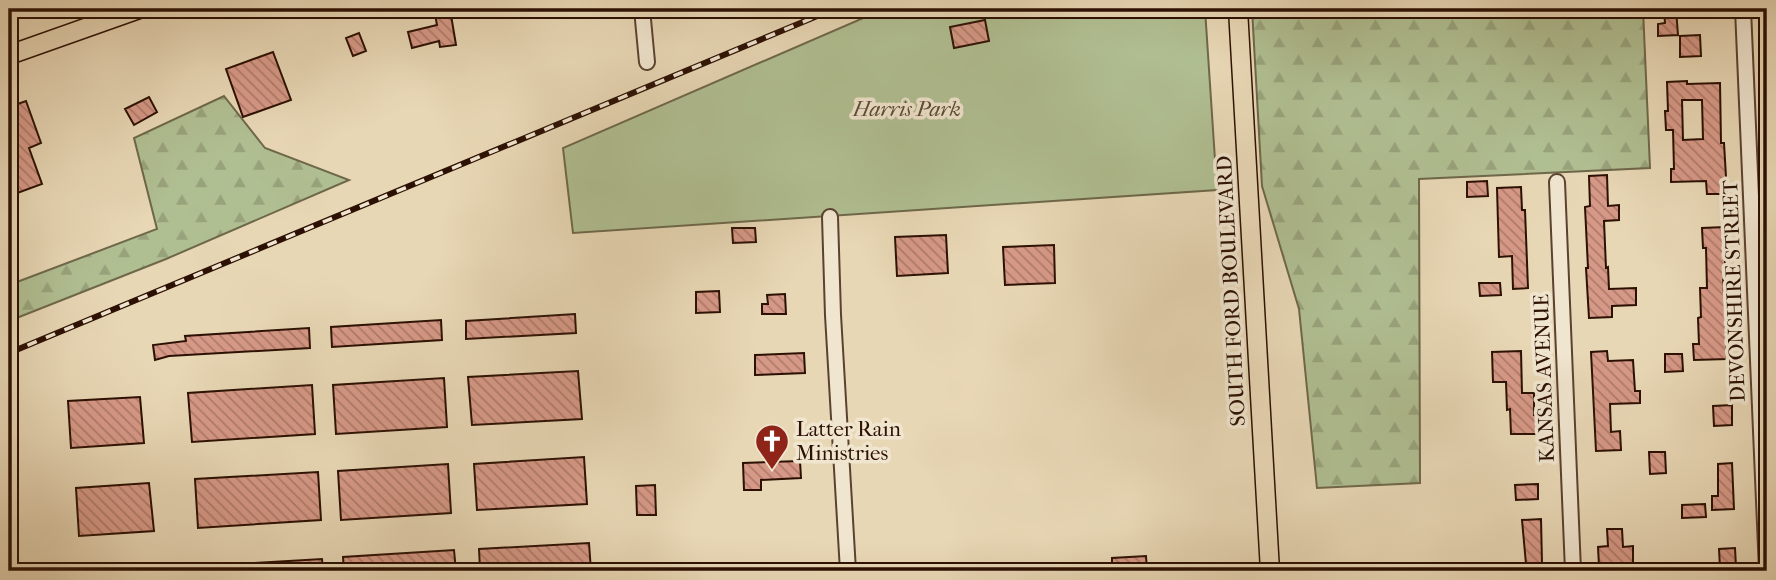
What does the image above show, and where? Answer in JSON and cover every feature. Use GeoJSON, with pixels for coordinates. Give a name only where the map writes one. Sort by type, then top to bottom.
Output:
{"type":"FeatureCollection","features":[{"type":"Feature","properties":{"kind":"main road"},"geometry":{"type":"LineString","coordinates":[[9,55],[139,9]]}},
{"type":"Feature","properties":{"kind":"main road","name":"SOUTH FORD BOULEVARD"},"geometry":{"type":"LineString","coordinates":[[1238,9],[1270,571]]}},
{"type":"Feature","properties":{"kind":"street"},"geometry":{"type":"LineString","coordinates":[[642,9],[647,62]]}},
{"type":"Feature","properties":{"kind":"street","name":"DEVONSHIRE STREET"},"geometry":{"type":"LineString","coordinates":[[1743,9],[1767,571]]}},
{"type":"Feature","properties":{"kind":"street","name":"KANSAS AVENUE"},"geometry":{"type":"LineString","coordinates":[[1557,183],[1573,571]]}},
{"type":"Feature","properties":{"kind":"street"},"geometry":{"type":"LineString","coordinates":[[830,217],[848,571]]}},
{"type":"Feature","properties":{"kind":"green space","name":"Harris Park"},"geometry":{"type":"Polygon","coordinates":[[[884,9],[1205,9],[1217,190],[573,233],[563,148],[884,9]]]}},
{"type":"Feature","properties":{"kind":"green space"},"geometry":{"type":"Polygon","coordinates":[[[1252,9],[1643,9],[1650,168],[1419,179],[1420,483],[1317,488],[1299,309],[1262,186],[1252,9]]]}},
{"type":"Feature","properties":{"kind":"green space"},"geometry":{"type":"Polygon","coordinates":[[[224,96],[265,148],[349,180],[166,259],[9,321],[9,285],[157,229],[134,138],[224,96]]]}},
{"type":"Feature","properties":{"kind":"building"},"geometry":{"type":"Polygon","coordinates":[[[434,9],[450,9],[456,45],[440,47],[439,41],[412,48],[408,32],[437,25],[434,9]]]}},
{"type":"Feature","properties":{"kind":"building"},"geometry":{"type":"Polygon","coordinates":[[[1664,9],[1676,9],[1678,35],[1658,36],[1658,24],[1665,23],[1664,9]]]}},
{"type":"Feature","properties":{"kind":"building"},"geometry":{"type":"Polygon","coordinates":[[[985,20],[989,41],[954,48],[950,27],[985,20]]]}},
{"type":"Feature","properties":{"kind":"building"},"geometry":{"type":"Polygon","coordinates":[[[359,33],[366,51],[353,56],[346,38],[359,33]]]}},
{"type":"Feature","properties":{"kind":"building"},"geometry":{"type":"Polygon","coordinates":[[[1700,35],[1701,56],[1680,57],[1680,36],[1700,35]]]}},
{"type":"Feature","properties":{"kind":"building"},"geometry":{"type":"Polygon","coordinates":[[[273,52],[291,100],[243,117],[226,69],[273,52]]]}},
{"type":"Feature","properties":{"kind":"building"},"geometry":{"type":"Polygon","coordinates":[[[1667,82],[1720,83],[1721,143],[1724,143],[1727,194],[1707,194],[1706,181],[1671,182],[1671,169],[1674,169],[1673,130],[1666,130],[1667,82]],[[1682,100],[1683,140],[1703,139],[1702,100],[1682,100]]]}},
{"type":"Feature","properties":{"kind":"building"},"geometry":{"type":"Polygon","coordinates":[[[149,97],[157,112],[134,125],[125,109],[149,97]]]}},
{"type":"Feature","properties":{"kind":"building"},"geometry":{"type":"Polygon","coordinates":[[[26,101],[41,143],[29,148],[42,184],[9,196],[9,107],[26,101]]]}},
{"type":"Feature","properties":{"kind":"building"},"geometry":{"type":"Polygon","coordinates":[[[1607,175],[1608,206],[1619,205],[1619,220],[1604,221],[1609,289],[1636,288],[1636,305],[1612,306],[1612,317],[1589,318],[1585,207],[1590,206],[1589,176],[1607,175]]]}},
{"type":"Feature","properties":{"kind":"building"},"geometry":{"type":"Polygon","coordinates":[[[1487,181],[1488,196],[1467,197],[1467,182],[1487,181]]]}},
{"type":"Feature","properties":{"kind":"building"},"geometry":{"type":"Polygon","coordinates":[[[1521,187],[1522,210],[1525,210],[1528,288],[1513,289],[1512,256],[1499,257],[1497,188],[1521,187]]]}},
{"type":"Feature","properties":{"kind":"building"},"geometry":{"type":"Polygon","coordinates":[[[1725,227],[1723,275],[1727,359],[1694,360],[1693,344],[1699,344],[1700,288],[1707,288],[1706,248],[1703,248],[1702,228],[1725,227]]]}},
{"type":"Feature","properties":{"kind":"building"},"geometry":{"type":"Polygon","coordinates":[[[732,228],[755,228],[756,242],[733,243],[732,228]]]}},
{"type":"Feature","properties":{"kind":"building"},"geometry":{"type":"Polygon","coordinates":[[[946,235],[948,273],[897,276],[895,237],[946,235]]]}},
{"type":"Feature","properties":{"kind":"building"},"geometry":{"type":"Polygon","coordinates":[[[1054,245],[1055,283],[1005,285],[1003,247],[1054,245]]]}},
{"type":"Feature","properties":{"kind":"building"},"geometry":{"type":"Polygon","coordinates":[[[1479,283],[1500,283],[1501,295],[1480,296],[1479,283]]]}},
{"type":"Feature","properties":{"kind":"building"},"geometry":{"type":"Polygon","coordinates":[[[719,291],[720,312],[696,313],[696,292],[719,291]]]}},
{"type":"Feature","properties":{"kind":"building"},"geometry":{"type":"Polygon","coordinates":[[[785,294],[786,314],[762,314],[762,304],[768,304],[767,295],[785,294]]]}},
{"type":"Feature","properties":{"kind":"building"},"geometry":{"type":"Polygon","coordinates":[[[575,314],[576,333],[466,339],[466,321],[575,314]]]}},
{"type":"Feature","properties":{"kind":"building"},"geometry":{"type":"Polygon","coordinates":[[[441,320],[442,340],[332,347],[331,327],[441,320]]]}},
{"type":"Feature","properties":{"kind":"building"},"geometry":{"type":"Polygon","coordinates":[[[309,328],[310,348],[169,356],[155,360],[153,345],[186,341],[185,336],[309,328]]]}},
{"type":"Feature","properties":{"kind":"building"},"geometry":{"type":"Polygon","coordinates":[[[1521,351],[1522,393],[1534,393],[1534,415],[1538,415],[1538,434],[1511,434],[1506,382],[1493,382],[1492,352],[1521,351]]]}},
{"type":"Feature","properties":{"kind":"building"},"geometry":{"type":"Polygon","coordinates":[[[1607,351],[1608,361],[1633,360],[1635,391],[1640,391],[1640,403],[1610,404],[1611,432],[1620,431],[1621,450],[1596,451],[1591,352],[1607,351]]]}},
{"type":"Feature","properties":{"kind":"building"},"geometry":{"type":"Polygon","coordinates":[[[804,353],[805,373],[755,375],[755,355],[804,353]]]}},
{"type":"Feature","properties":{"kind":"building"},"geometry":{"type":"Polygon","coordinates":[[[1665,354],[1682,354],[1683,371],[1665,372],[1665,354]]]}},
{"type":"Feature","properties":{"kind":"building"},"geometry":{"type":"Polygon","coordinates":[[[578,371],[582,419],[472,425],[468,377],[578,371]]]}},
{"type":"Feature","properties":{"kind":"building"},"geometry":{"type":"Polygon","coordinates":[[[444,378],[447,427],[336,434],[333,385],[444,378]]]}},
{"type":"Feature","properties":{"kind":"building"},"geometry":{"type":"Polygon","coordinates":[[[312,385],[315,434],[192,442],[188,393],[312,385]]]}},
{"type":"Feature","properties":{"kind":"building"},"geometry":{"type":"Polygon","coordinates":[[[140,397],[144,443],[71,448],[68,401],[140,397]]]}},
{"type":"Feature","properties":{"kind":"building"},"geometry":{"type":"Polygon","coordinates":[[[1732,405],[1732,425],[1714,426],[1713,406],[1732,405]]]}},
{"type":"Feature","properties":{"kind":"building"},"geometry":{"type":"Polygon","coordinates":[[[1649,452],[1665,452],[1666,473],[1650,474],[1649,452]]]}},
{"type":"Feature","properties":{"kind":"building"},"geometry":{"type":"Polygon","coordinates":[[[584,457],[587,504],[477,510],[474,464],[584,457]]]}},
{"type":"Feature","properties":{"kind":"building","name":"Latter Rain Ministries"},"geometry":{"type":"Polygon","coordinates":[[[800,461],[801,478],[761,480],[761,490],[744,490],[743,463],[800,461]]]}},
{"type":"Feature","properties":{"kind":"building"},"geometry":{"type":"Polygon","coordinates":[[[1732,463],[1734,509],[1712,510],[1712,496],[1718,496],[1718,464],[1732,463]]]}},
{"type":"Feature","properties":{"kind":"building"},"geometry":{"type":"Polygon","coordinates":[[[448,464],[451,513],[341,520],[338,471],[448,464]]]}},
{"type":"Feature","properties":{"kind":"building"},"geometry":{"type":"Polygon","coordinates":[[[318,472],[321,520],[198,528],[195,479],[318,472]]]}},
{"type":"Feature","properties":{"kind":"building"},"geometry":{"type":"Polygon","coordinates":[[[149,483],[154,531],[79,536],[76,488],[149,483]]]}},
{"type":"Feature","properties":{"kind":"building"},"geometry":{"type":"Polygon","coordinates":[[[1538,484],[1538,499],[1516,500],[1515,485],[1538,484]]]}},
{"type":"Feature","properties":{"kind":"building"},"geometry":{"type":"Polygon","coordinates":[[[655,485],[656,515],[637,515],[636,486],[655,485]]]}},
{"type":"Feature","properties":{"kind":"building"},"geometry":{"type":"Polygon","coordinates":[[[1705,504],[1706,517],[1682,518],[1682,505],[1705,504]]]}},
{"type":"Feature","properties":{"kind":"building"},"geometry":{"type":"Polygon","coordinates":[[[1541,519],[1542,563],[1526,564],[1522,520],[1541,519]]]}},
{"type":"Feature","properties":{"kind":"building"},"geometry":{"type":"Polygon","coordinates":[[[1607,529],[1622,529],[1623,547],[1633,546],[1633,565],[1599,566],[1598,547],[1608,546],[1607,529]]]}},
{"type":"Feature","properties":{"kind":"building"},"geometry":{"type":"Polygon","coordinates":[[[589,543],[591,571],[535,571],[535,565],[480,569],[479,549],[589,543]]]}},
{"type":"Feature","properties":{"kind":"building"},"geometry":{"type":"Polygon","coordinates":[[[1735,548],[1736,567],[1720,568],[1719,549],[1735,548]]]}},
{"type":"Feature","properties":{"kind":"building"},"geometry":{"type":"Polygon","coordinates":[[[454,550],[456,571],[344,571],[343,557],[454,550]]]}},
{"type":"Feature","properties":{"kind":"building"},"geometry":{"type":"Polygon","coordinates":[[[1146,556],[1147,571],[1112,571],[1112,558],[1146,556]]]}},
{"type":"Feature","properties":{"kind":"building"},"geometry":{"type":"Polygon","coordinates":[[[322,559],[323,571],[255,571],[255,563],[322,559]]]}},
{"type":"Feature","properties":{"kind":"railway"},"geometry":{"type":"LineString","coordinates":[[9,353],[834,9]]}},
{"type":"Feature","properties":{"kind":"place","name":"Latter Rain Ministries"},"geometry":{"type":"Point","coordinates":[772,471]}}]}
